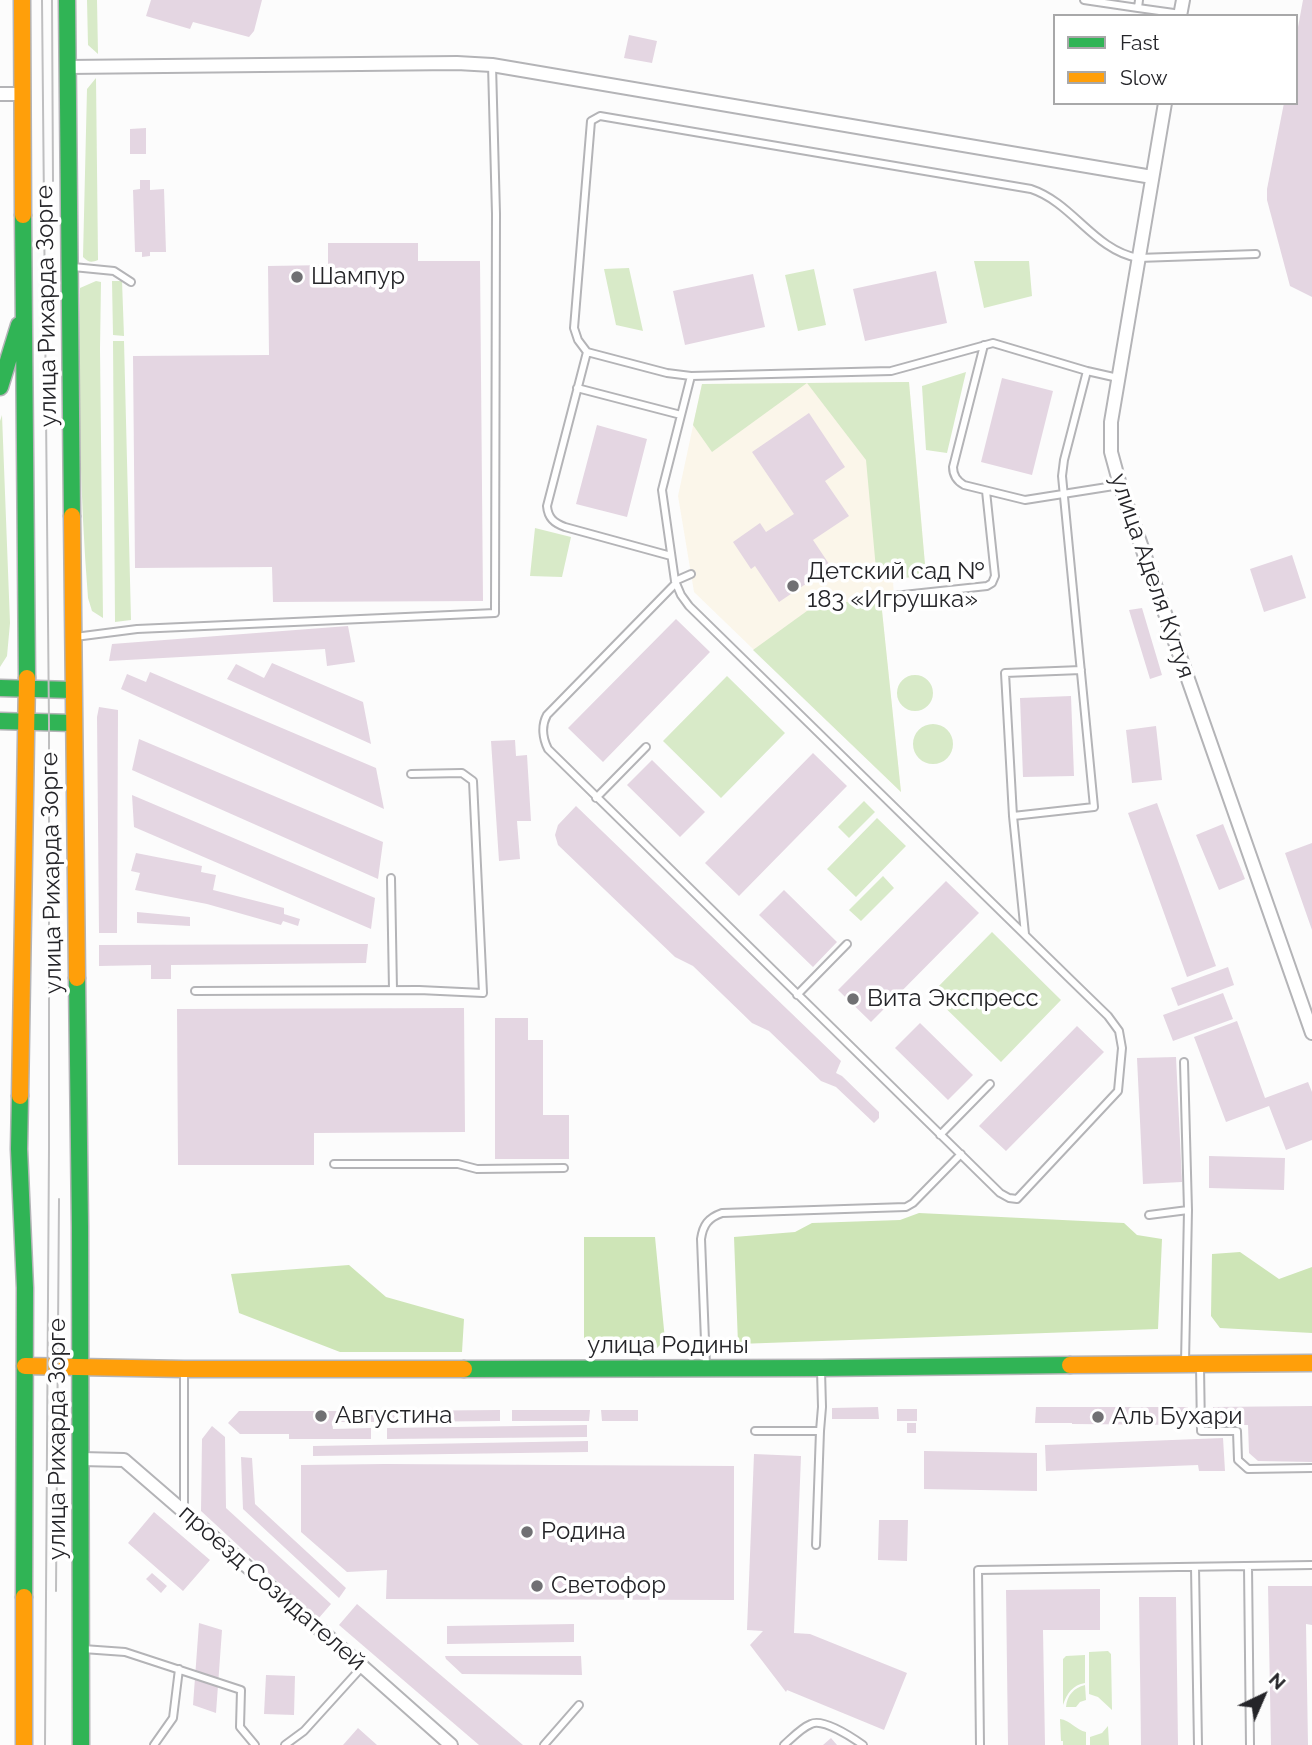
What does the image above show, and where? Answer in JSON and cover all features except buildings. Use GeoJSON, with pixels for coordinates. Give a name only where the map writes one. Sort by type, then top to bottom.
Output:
{"type":"FeatureCollection","features":[{"type":"Feature","properties":{"kind":"main road","name":"улица Рихарда Зорге"},"geometry":{"type":"LineString","coordinates":[[22,0],[27,722],[19,1150],[25,1288],[24,1745]]}},
{"type":"Feature","properties":{"kind":"main road","name":"улица Рихарда Зорге"},"geometry":{"type":"LineString","coordinates":[[67,0],[81,1368],[80,1745]]}},
{"type":"Feature","properties":{"kind":"main road"},"geometry":{"type":"LineString","coordinates":[[0,387],[24,309]]}},
{"type":"Feature","properties":{"kind":"main road"},"geometry":{"type":"LineString","coordinates":[[0,688],[73,690]]}},
{"type":"Feature","properties":{"kind":"main road"},"geometry":{"type":"LineString","coordinates":[[0,722],[74,723]]}},
{"type":"Feature","properties":{"kind":"main road","name":"улица Родины"},"geometry":{"type":"LineString","coordinates":[[25,1366],[184,1369],[821,1368],[1310,1362]]}},
{"type":"Feature","properties":{"kind":"street"},"geometry":{"type":"LineString","coordinates":[[67,67],[457,63],[492,65],[1152,177]]}},
{"type":"Feature","properties":{"kind":"street"},"geometry":{"type":"LineString","coordinates":[[0,93],[22,93]]}},
{"type":"Feature","properties":{"kind":"street","name":"улица Аделя Кутуя"},"geometry":{"type":"LineString","coordinates":[[1165,105],[1118,378],[1110,437],[1111,452],[1120,485],[1312,1033]]}},
{"type":"Feature","properties":{"kind":"street","name":"проезд Созидателей"},"geometry":{"type":"LineString","coordinates":[[81,1459],[124,1460],[451,1745]]}},
{"type":"Feature","properties":{"kind":"lane"},"geometry":{"type":"LineString","coordinates":[[1084,0],[1175,14]]}},
{"type":"Feature","properties":{"kind":"lane"},"geometry":{"type":"LineString","coordinates":[[1138,8],[1139,0]]}},
{"type":"Feature","properties":{"kind":"lane"},"geometry":{"type":"LineString","coordinates":[[73,637],[136,629],[495,613],[496,214],[492,65]]}},
{"type":"Feature","properties":{"kind":"lane"},"geometry":{"type":"LineString","coordinates":[[1118,378],[997,344],[984,345],[891,371],[691,376],[667,373],[587,352],[578,340],[574,328],[590,124],[593,118],[600,116],[1031,189],[1048,196],[1110,248],[1127,256],[1138,258],[1256,254]]}},
{"type":"Feature","properties":{"kind":"lane"},"geometry":{"type":"LineString","coordinates":[[69,267],[114,271],[131,282]]}},
{"type":"Feature","properties":{"kind":"lane"},"geometry":{"type":"LineString","coordinates":[[984,345],[953,467],[954,475],[961,484],[1025,500],[1120,485]]}},
{"type":"Feature","properties":{"kind":"lane"},"geometry":{"type":"LineString","coordinates":[[587,352],[547,506],[549,515],[556,523],[565,527],[671,556]]}},
{"type":"Feature","properties":{"kind":"lane"},"geometry":{"type":"LineString","coordinates":[[1013,816],[1094,807],[1062,476],[1087,371]]}},
{"type":"Feature","properties":{"kind":"lane"},"geometry":{"type":"LineString","coordinates":[[691,376],[662,489],[671,556],[676,582],[681,595],[689,606],[1115,1024],[1121,1037],[1118,1091],[1017,1199],[1000,1194],[596,798],[550,752],[545,743],[545,719],[676,582],[691,574]]}},
{"type":"Feature","properties":{"kind":"lane"},"geometry":{"type":"LineString","coordinates":[[577,388],[681,415]]}},
{"type":"Feature","properties":{"kind":"lane"},"geometry":{"type":"LineString","coordinates":[[894,596],[987,586],[992,583],[995,576],[986,491]]}},
{"type":"Feature","properties":{"kind":"lane"},"geometry":{"type":"LineString","coordinates":[[1025,934],[1013,816],[1005,673],[1081,670]]}},
{"type":"Feature","properties":{"kind":"lane"},"geometry":{"type":"LineString","coordinates":[[596,798],[646,747]]}},
{"type":"Feature","properties":{"kind":"lane"},"geometry":{"type":"LineString","coordinates":[[195,991],[393,990],[483,993],[473,781],[462,772],[411,775]]}},
{"type":"Feature","properties":{"kind":"lane"},"geometry":{"type":"LineString","coordinates":[[391,878],[393,990]]}},
{"type":"Feature","properties":{"kind":"lane"},"geometry":{"type":"LineString","coordinates":[[797,995],[847,944]]}},
{"type":"Feature","properties":{"kind":"lane"},"geometry":{"type":"LineString","coordinates":[[1184,1062],[1192,1365],[1201,1431],[1237,1431],[1238,1460],[1248,1469],[1312,1468]]}},
{"type":"Feature","properties":{"kind":"lane"},"geometry":{"type":"LineString","coordinates":[[940,1135],[990,1084]]}},
{"type":"Feature","properties":{"kind":"lane"},"geometry":{"type":"LineString","coordinates":[[706,1368],[701,1239],[708,1220],[722,1213],[906,1207],[961,1154]]}},
{"type":"Feature","properties":{"kind":"lane"},"geometry":{"type":"LineString","coordinates":[[334,1164],[458,1164],[477,1169],[564,1168]]}},
{"type":"Feature","properties":{"kind":"lane"},"geometry":{"type":"LineString","coordinates":[[1149,1216],[1188,1210]]}},
{"type":"Feature","properties":{"kind":"lane"},"geometry":{"type":"LineString","coordinates":[[816,1545],[822,1408],[821,1368]]}},
{"type":"Feature","properties":{"kind":"lane"},"geometry":{"type":"LineString","coordinates":[[184,1369],[184,1512]]}},
{"type":"Feature","properties":{"kind":"lane"},"geometry":{"type":"LineString","coordinates":[[755,1431],[820,1431]]}},
{"type":"Feature","properties":{"kind":"lane"},"geometry":{"type":"LineString","coordinates":[[980,1745],[978,1570],[1312,1565]]}},
{"type":"Feature","properties":{"kind":"lane"},"geometry":{"type":"LineString","coordinates":[[1248,1566],[1250,1745]]}},
{"type":"Feature","properties":{"kind":"lane"},"geometry":{"type":"LineString","coordinates":[[1195,1567],[1198,1745]]}},
{"type":"Feature","properties":{"kind":"lane"},"geometry":{"type":"LineString","coordinates":[[80,1648],[125,1652],[242,1690],[240,1727],[255,1745]]}},
{"type":"Feature","properties":{"kind":"lane"},"geometry":{"type":"LineString","coordinates":[[285,1745],[304,1731],[362,1666]]}},
{"type":"Feature","properties":{"kind":"lane"},"geometry":{"type":"LineString","coordinates":[[154,1745],[173,1718],[179,1669]]}},
{"type":"Feature","properties":{"kind":"lane"},"geometry":{"type":"LineString","coordinates":[[544,1745],[579,1705]]}},
{"type":"Feature","properties":{"kind":"lane"},"geometry":{"type":"LineString","coordinates":[[784,1745],[809,1725],[817,1722],[828,1725],[863,1745]]}},
{"type":"Feature","properties":{"kind":"shaded area","name":"Детский сад № 183 «Игрушка»"},"geometry":{"type":"Polygon","coordinates":[[[909,382],[926,576],[893,579],[894,600],[881,602],[901,792],[694,592],[678,496],[702,384],[909,382]]]}},
{"type":"Feature","properties":{"kind":"green space"},"geometry":{"type":"Polygon","coordinates":[[[87,0],[97,0],[98,54],[88,45],[87,0]]]}},
{"type":"Feature","properties":{"kind":"green space"},"geometry":{"type":"Polygon","coordinates":[[[96,78],[98,260],[91,262],[83,257],[87,89],[96,78]]]}},
{"type":"Feature","properties":{"kind":"green space"},"geometry":{"type":"Polygon","coordinates":[[[974,261],[1029,261],[1032,296],[984,308],[974,261]]]}},
{"type":"Feature","properties":{"kind":"green space"},"geometry":{"type":"Polygon","coordinates":[[[629,268],[643,331],[616,325],[604,269],[629,268]]]}},
{"type":"Feature","properties":{"kind":"green space"},"geometry":{"type":"Polygon","coordinates":[[[814,269],[826,325],[798,331],[785,275],[814,269]]]}},
{"type":"Feature","properties":{"kind":"green space"},"geometry":{"type":"Polygon","coordinates":[[[96,281],[101,282],[103,618],[92,611],[88,598],[80,443],[80,288],[96,281]]]}},
{"type":"Feature","properties":{"kind":"green space"},"geometry":{"type":"Polygon","coordinates":[[[112,281],[122,281],[124,336],[113,335],[112,281]]]}},
{"type":"Feature","properties":{"kind":"green space"},"geometry":{"type":"Polygon","coordinates":[[[113,341],[124,341],[131,620],[115,622],[113,341]]]}},
{"type":"Feature","properties":{"kind":"green space"},"geometry":{"type":"Polygon","coordinates":[[[966,372],[947,453],[926,450],[922,386],[966,372]]]}},
{"type":"Feature","properties":{"kind":"green space"},"geometry":{"type":"Polygon","coordinates":[[[909,382],[926,576],[877,580],[866,460],[807,383],[712,452],[693,425],[702,384],[909,382]]]}},
{"type":"Feature","properties":{"kind":"green space"},"geometry":{"type":"Polygon","coordinates":[[[2,415],[10,623],[7,656],[0,667],[0,421],[2,415]]]}},
{"type":"Feature","properties":{"kind":"green space"},"geometry":{"type":"Polygon","coordinates":[[[535,528],[571,537],[562,577],[530,576],[535,528]]]}},
{"type":"Feature","properties":{"kind":"green space"},"geometry":{"type":"Polygon","coordinates":[[[881,601],[901,792],[753,650],[818,603],[881,601]]]}},
{"type":"Feature","properties":{"kind":"green space"},"geometry":{"type":"Polygon","coordinates":[[[915,675],[928,680],[933,693],[928,706],[915,711],[902,706],[897,693],[902,680],[915,675]]]}},
{"type":"Feature","properties":{"kind":"green space"},"geometry":{"type":"Polygon","coordinates":[[[727,676],[785,733],[721,798],[663,741],[727,676]]]}},
{"type":"Feature","properties":{"kind":"green space"},"geometry":{"type":"Polygon","coordinates":[[[933,724],[947,730],[953,744],[947,758],[933,764],[919,758],[913,744],[919,730],[933,724]]]}},
{"type":"Feature","properties":{"kind":"green space"},"geometry":{"type":"Polygon","coordinates":[[[864,801],[875,812],[849,838],[838,827],[864,801]]]}},
{"type":"Feature","properties":{"kind":"green space"},"geometry":{"type":"Polygon","coordinates":[[[877,818],[906,846],[856,897],[827,869],[877,818]]]}},
{"type":"Feature","properties":{"kind":"green space"},"geometry":{"type":"Polygon","coordinates":[[[883,876],[894,888],[861,921],[849,910],[883,876]]]}},
{"type":"Feature","properties":{"kind":"green space"},"geometry":{"type":"Polygon","coordinates":[[[992,932],[1061,1000],[1001,1062],[931,994],[992,932]]]}},
{"type":"Feature","properties":{"kind":"green space"},"geometry":{"type":"Polygon","coordinates":[[[919,1213],[1124,1223],[1137,1235],[1162,1239],[1158,1329],[738,1344],[734,1237],[795,1232],[812,1223],[900,1220],[919,1213]]]}},
{"type":"Feature","properties":{"kind":"green space"},"geometry":{"type":"Polygon","coordinates":[[[584,1237],[655,1237],[665,1340],[655,1350],[594,1350],[584,1338],[584,1237]]]}},
{"type":"Feature","properties":{"kind":"green space"},"geometry":{"type":"Polygon","coordinates":[[[1240,1252],[1279,1279],[1312,1267],[1312,1333],[1220,1328],[1211,1316],[1212,1254],[1240,1252]]]}},
{"type":"Feature","properties":{"kind":"green space"},"geometry":{"type":"Polygon","coordinates":[[[349,1265],[386,1297],[464,1319],[462,1352],[340,1352],[239,1313],[231,1274],[349,1265]]]}},
{"type":"Feature","properties":{"kind":"green space"},"geometry":{"type":"Polygon","coordinates":[[[1108,1651],[1111,1654],[1112,1710],[1098,1697],[1089,1694],[1089,1652],[1108,1651]]]}},
{"type":"Feature","properties":{"kind":"green space"},"geometry":{"type":"Polygon","coordinates":[[[1085,1655],[1085,1683],[1071,1690],[1063,1705],[1063,1659],[1066,1656],[1085,1655]]]}},
{"type":"Feature","properties":{"kind":"green space"},"geometry":{"type":"Polygon","coordinates":[[[1085,1685],[1086,1700],[1076,1707],[1066,1707],[1072,1693],[1085,1685]]]}},
{"type":"Feature","properties":{"kind":"green space"},"geometry":{"type":"Polygon","coordinates":[[[1060,1719],[1086,1732],[1086,1745],[1063,1745],[1060,1719]]]}},
{"type":"Feature","properties":{"kind":"green space"},"geometry":{"type":"Polygon","coordinates":[[[1108,1726],[1109,1745],[1090,1745],[1090,1737],[1102,1733],[1108,1726]]]}},
{"type":"Feature","properties":{"kind":"tram line"},"geometry":{"type":"LineString","coordinates":[[42,0],[49,723],[45,1745]]}},
{"type":"Feature","properties":{"kind":"tram line"},"geometry":{"type":"LineString","coordinates":[[52,0],[53,181]]}},
{"type":"Feature","properties":{"kind":"tram line"},"geometry":{"type":"LineString","coordinates":[[56,1591],[59,1199]]}},
{"type":"Feature","properties":{"kind":"traffic: fast"},"geometry":{"type":"LineString","coordinates":[[67,0],[72,516]]}},
{"type":"Feature","properties":{"kind":"traffic: fast"},"geometry":{"type":"LineString","coordinates":[[23,215],[27,678]]}},
{"type":"Feature","properties":{"kind":"traffic: fast"},"geometry":{"type":"LineString","coordinates":[[0,387],[19,325]]}},
{"type":"Feature","properties":{"kind":"traffic: fast"},"geometry":{"type":"LineString","coordinates":[[0,688],[73,690]]}},
{"type":"Feature","properties":{"kind":"traffic: fast"},"geometry":{"type":"LineString","coordinates":[[0,721],[73,723]]}},
{"type":"Feature","properties":{"kind":"traffic: fast"},"geometry":{"type":"LineString","coordinates":[[77,978],[81,1745]]}},
{"type":"Feature","properties":{"kind":"traffic: fast"},"geometry":{"type":"LineString","coordinates":[[20,1096],[19,1149],[25,1288],[24,1597]]}},
{"type":"Feature","properties":{"kind":"traffic: fast"},"geometry":{"type":"LineString","coordinates":[[464,1369],[1070,1365]]}},
{"type":"Feature","properties":{"kind":"traffic: slow"},"geometry":{"type":"LineString","coordinates":[[22,0],[23,215]]}},
{"type":"Feature","properties":{"kind":"traffic: slow"},"geometry":{"type":"LineString","coordinates":[[72,516],[77,978]]}},
{"type":"Feature","properties":{"kind":"traffic: slow"},"geometry":{"type":"LineString","coordinates":[[20,1096],[27,678]]}},
{"type":"Feature","properties":{"kind":"traffic: slow"},"geometry":{"type":"LineString","coordinates":[[1070,1365],[1312,1363]]}},
{"type":"Feature","properties":{"kind":"traffic: slow"},"geometry":{"type":"LineString","coordinates":[[25,1366],[464,1369]]}},
{"type":"Feature","properties":{"kind":"traffic: slow"},"geometry":{"type":"LineString","coordinates":[[24,1597],[24,1745]]}},
{"type":"Feature","properties":{"kind":"place","name":"Шампур"},"geometry":{"type":"Point","coordinates":[297,277]}},
{"type":"Feature","properties":{"kind":"place","name":"Детский сад № 183 «Игрушка»"},"geometry":{"type":"Point","coordinates":[793,586]}},
{"type":"Feature","properties":{"kind":"place","name":"Вита Экспресс"},"geometry":{"type":"Point","coordinates":[853,999]}},
{"type":"Feature","properties":{"kind":"place","name":"Августина"},"geometry":{"type":"Point","coordinates":[321,1416]}},
{"type":"Feature","properties":{"kind":"place","name":"Аль Бухари"},"geometry":{"type":"Point","coordinates":[1098,1417]}},
{"type":"Feature","properties":{"kind":"place","name":"Родина"},"geometry":{"type":"Point","coordinates":[527,1532]}},
{"type":"Feature","properties":{"kind":"place","name":"Светофор"},"geometry":{"type":"Point","coordinates":[537,1586]}}]}
